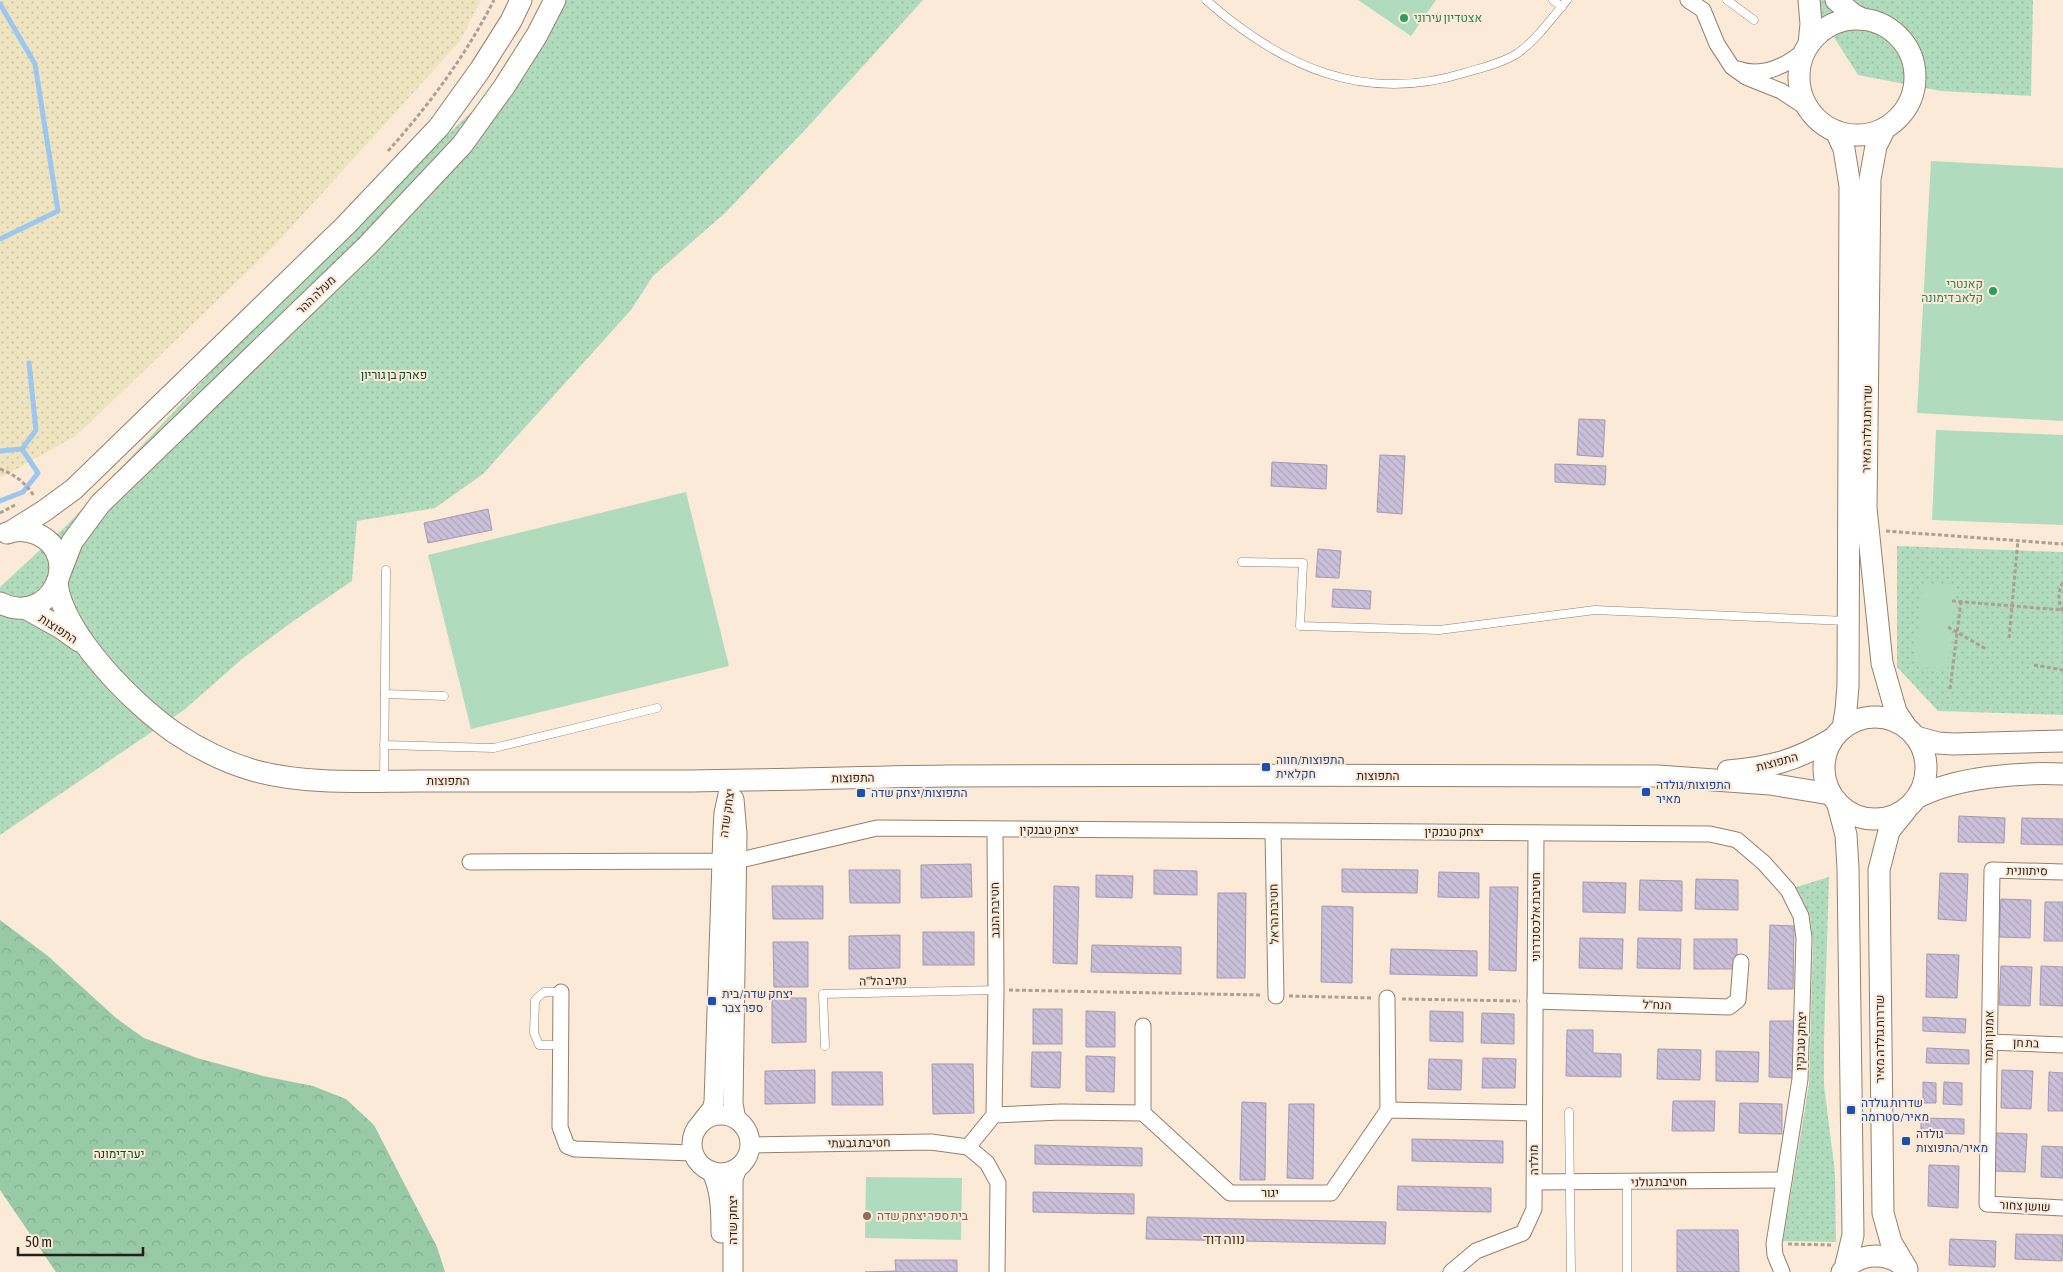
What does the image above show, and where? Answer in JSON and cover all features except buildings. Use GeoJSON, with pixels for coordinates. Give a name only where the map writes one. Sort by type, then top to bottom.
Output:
{"type":"FeatureCollection","features":[{"type":"Feature","properties":{"kind":"main road"},"geometry":{"type":"LineString","coordinates":[[6,534],[39,499],[74,489],[383,188],[439,127],[480,70],[522,0]]}},
{"type":"Feature","properties":{"kind":"main road","name":"מעלה ההר"},"geometry":{"type":"LineString","coordinates":[[58,578],[72,542],[100,504],[367,246],[462,145],[504,87],[555,0]]}},
{"type":"Feature","properties":{"kind":"main road"},"geometry":{"type":"LineString","coordinates":[[1808,46],[1811,16],[1809,0]]}},
{"type":"Feature","properties":{"kind":"main road"},"geometry":{"type":"LineString","coordinates":[[1836,0],[1854,15],[1886,27],[1900,38],[1910,53],[1915,70],[1914,87],[1909,103],[1899,117],[1885,128],[1872,133],[1857,135],[1836,131],[1820,122],[1808,109],[1802,94],[1799,78],[1800,62],[1808,46],[1818,34],[1830,26],[1843,21],[1863,19]]}},
{"type":"Feature","properties":{"kind":"main road","name":"שדרות גולדה מאיר"},"geometry":{"type":"LineString","coordinates":[[1885,128],[1876,146],[1870,179],[1866,508],[1882,663],[1896,712],[1911,732]]}},
{"type":"Feature","properties":{"kind":"main road","name":"שדרות גולדה מאיר"},"geometry":{"type":"LineString","coordinates":[[1836,131],[1846,157],[1850,186],[1848,686],[1846,710],[1838,733]]}},
{"type":"Feature","properties":{"kind":"main road","name":"התפוצות"},"geometry":{"type":"LineString","coordinates":[[6,534],[22,530],[42,536],[56,552],[59,563],[58,578],[61,603],[68,618],[90,651],[123,688],[150,714],[173,732],[199,748],[249,769],[279,776],[319,781],[731,781],[944,776],[1658,776],[1770,784],[1834,799]]}},
{"type":"Feature","properties":{"kind":"main road"},"geometry":{"type":"LineString","coordinates":[[10,608],[35,606],[45,600],[58,578]]}},
{"type":"Feature","properties":{"kind":"main road","name":"התפוצות"},"geometry":{"type":"LineString","coordinates":[[10,608],[61,628],[90,651]]}},
{"type":"Feature","properties":{"kind":"main road"},"geometry":{"type":"LineString","coordinates":[[1844,1270],[1853,1235],[1848,868],[1846,835],[1834,799],[1824,780],[1823,766],[1826,752],[1838,733],[1858,720],[1874,717],[1890,719],[1911,732],[1938,743],[2063,741]]}},
{"type":"Feature","properties":{"kind":"main road"},"geometry":{"type":"LineString","coordinates":[[1911,732],[1924,751],[1927,767],[1925,782],[1912,804]]}},
{"type":"Feature","properties":{"kind":"main road","name":"התפוצות"},"geometry":{"type":"LineString","coordinates":[[1658,776],[1755,768],[1778,764],[1810,752],[1838,733]]}},
{"type":"Feature","properties":{"kind":"main road"},"geometry":{"type":"LineString","coordinates":[[1834,799],[1850,814],[1863,819],[1878,820],[1893,817],[1931,790],[1947,786],[1992,778],[2043,773],[2063,774]]}},
{"type":"Feature","properties":{"kind":"main road","name":"שדרות גולדה מאיר"},"geometry":{"type":"LineString","coordinates":[[1908,1271],[1890,1242],[1883,1214],[1879,870],[1889,831],[1912,804]]}},
{"type":"Feature","properties":{"kind":"main road"},"geometry":{"type":"LineString","coordinates":[[1844,1270],[1863,1258],[1876,1256],[1896,1261],[1908,1271]]}},
{"type":"Feature","properties":{"kind":"street"},"geometry":{"type":"LineString","coordinates":[[1688,0],[1702,10],[1717,44],[1732,67],[1746,77],[1781,91],[1808,109]]}},
{"type":"Feature","properties":{"kind":"street"},"geometry":{"type":"LineString","coordinates":[[1732,67],[1746,72],[1772,70],[1794,59],[1808,46]]}},
{"type":"Feature","properties":{"kind":"street","name":"יצחק שדה"},"geometry":{"type":"LineString","coordinates":[[703,1120],[714,1102],[729,862],[736,817],[731,781]]}},
{"type":"Feature","properties":{"kind":"street","name":"יצחק טבנקין"},"geometry":{"type":"LineString","coordinates":[[470,862],[729,862],[877,828],[1710,834],[1737,840],[1764,863],[1788,890],[1801,916],[1804,938],[1800,1079],[1774,1244],[1775,1255],[1781,1270]]}},
{"type":"Feature","properties":{"kind":"street","name":"חטיבת הנגב"},"geometry":{"type":"LineString","coordinates":[[994,1115],[996,990],[995,830]]}},
{"type":"Feature","properties":{"kind":"street","name":"חטיבת הראל"},"geometry":{"type":"LineString","coordinates":[[1273,832],[1276,996]]}},
{"type":"Feature","properties":{"kind":"street","name":"חטיבת אלכסנדרוני"},"geometry":{"type":"LineString","coordinates":[[1535,1001],[1536,833]]}},
{"type":"Feature","properties":{"kind":"street","name":"יצחק שדה"},"geometry":{"type":"LineString","coordinates":[[729,862],[733,1104],[736,1119]]}},
{"type":"Feature","properties":{"kind":"street","name":"סיתוונית"},"geometry":{"type":"LineString","coordinates":[[1992,870],[2063,872]]}},
{"type":"Feature","properties":{"kind":"street","name":"אמנון ותמר"},"geometry":{"type":"LineString","coordinates":[[1987,1204],[1992,870]]}},
{"type":"Feature","properties":{"kind":"street","name":"הנח\"ל"},"geometry":{"type":"LineString","coordinates":[[1535,1001],[1729,1007],[1738,1000],[1741,962]]}},
{"type":"Feature","properties":{"kind":"street"},"geometry":{"type":"LineString","coordinates":[[561,992],[560,1128],[567,1146],[575,1149],[693,1153]]}},
{"type":"Feature","properties":{"kind":"street"},"geometry":{"type":"LineString","coordinates":[[1387,998],[1388,1110],[1534,1113]]}},
{"type":"Feature","properties":{"kind":"street","name":"מולדה"},"geometry":{"type":"LineString","coordinates":[[1451,1272],[1476,1252],[1523,1233],[1534,1209],[1535,1001]]}},
{"type":"Feature","properties":{"kind":"street"},"geometry":{"type":"LineString","coordinates":[[997,1272],[998,1183],[987,1163],[968,1148],[994,1115],[1061,1112],[1143,1113],[1143,1026]]}},
{"type":"Feature","properties":{"kind":"street","name":"בת חן"},"geometry":{"type":"LineString","coordinates":[[1989,1042],[2063,1045]]}},
{"type":"Feature","properties":{"kind":"street","name":"יגור"},"geometry":{"type":"LineString","coordinates":[[1143,1113],[1230,1192],[1332,1193],[1388,1110]]}},
{"type":"Feature","properties":{"kind":"street"},"geometry":{"type":"LineString","coordinates":[[720,1114],[736,1119],[745,1127],[749,1135],[750,1145],[748,1154],[743,1163],[737,1168],[725,1172],[711,1171],[698,1162],[693,1153],[691,1144],[693,1135],[703,1120],[720,1114]]}},
{"type":"Feature","properties":{"kind":"street","name":"חטיבת גבעתי"},"geometry":{"type":"LineString","coordinates":[[750,1145],[931,1142],[968,1148]]}},
{"type":"Feature","properties":{"kind":"street","name":"יצחק שדה"},"geometry":{"type":"LineString","coordinates":[[733,1272],[733,1179],[737,1168]]}},
{"type":"Feature","properties":{"kind":"street","name":"יצחק שדה"},"geometry":{"type":"LineString","coordinates":[[711,1171],[721,1213],[721,1272]]}},
{"type":"Feature","properties":{"kind":"street","name":"חטיבת גולני"},"geometry":{"type":"LineString","coordinates":[[1534,1182],[1784,1180]]}},
{"type":"Feature","properties":{"kind":"street","name":"שושן צחור"},"geometry":{"type":"LineString","coordinates":[[1987,1204],[2063,1208]]}},
{"type":"Feature","properties":{"kind":"lane"},"geometry":{"type":"LineString","coordinates":[[1206,0],[1232,23],[1311,69],[1354,82],[1395,86],[1440,81],[1482,68],[1517,53],[1546,27],[1564,3],[1553,0]]}},
{"type":"Feature","properties":{"kind":"lane"},"geometry":{"type":"LineString","coordinates":[[1727,0],[1754,20]]}},
{"type":"Feature","properties":{"kind":"lane"},"geometry":{"type":"LineString","coordinates":[[1242,562],[1303,563],[1300,626],[1439,630],[1595,610],[1847,621]]}},
{"type":"Feature","properties":{"kind":"lane"},"geometry":{"type":"LineString","coordinates":[[384,781],[386,570]]}},
{"type":"Feature","properties":{"kind":"lane"},"geometry":{"type":"LineString","coordinates":[[384,694],[444,696]]}},
{"type":"Feature","properties":{"kind":"lane"},"geometry":{"type":"LineString","coordinates":[[384,745],[494,748],[658,708]]}},
{"type":"Feature","properties":{"kind":"lane","name":"נתיב הל\"ה"},"geometry":{"type":"LineString","coordinates":[[825,1046],[823,994],[996,990]]}},
{"type":"Feature","properties":{"kind":"lane"},"geometry":{"type":"LineString","coordinates":[[560,1045],[540,1045],[534,1033],[535,1000],[544,992],[561,992]]}},
{"type":"Feature","properties":{"kind":"lane"},"geometry":{"type":"LineString","coordinates":[[1569,1112],[1570,1272]]}},
{"type":"Feature","properties":{"kind":"lane"},"geometry":{"type":"LineString","coordinates":[[1627,1182],[1627,1272]]}},
{"type":"Feature","properties":{"kind":"path"},"geometry":{"type":"LineString","coordinates":[[383,156],[420,116],[460,60],[494,0]]}},
{"type":"Feature","properties":{"kind":"path"},"geometry":{"type":"LineString","coordinates":[[0,468],[14,475],[28,486],[39,499]]}},
{"type":"Feature","properties":{"kind":"path"},"geometry":{"type":"LineString","coordinates":[[26,499],[39,499]]}},
{"type":"Feature","properties":{"kind":"path"},"geometry":{"type":"LineString","coordinates":[[0,513],[20,503]]}},
{"type":"Feature","properties":{"kind":"path"},"geometry":{"type":"LineString","coordinates":[[1868,530],[2063,544]]}},
{"type":"Feature","properties":{"kind":"path"},"geometry":{"type":"LineString","coordinates":[[2009,638],[2018,540]]}},
{"type":"Feature","properties":{"kind":"path"},"geometry":{"type":"LineString","coordinates":[[1952,601],[2062,611],[2058,598],[2063,582]]}},
{"type":"Feature","properties":{"kind":"path"},"geometry":{"type":"LineString","coordinates":[[1950,689],[1961,602]]}},
{"type":"Feature","properties":{"kind":"path"},"geometry":{"type":"LineString","coordinates":[[1948,627],[1986,649]]}},
{"type":"Feature","properties":{"kind":"path"},"geometry":{"type":"LineString","coordinates":[[2034,665],[2063,670]]}},
{"type":"Feature","properties":{"kind":"path"},"geometry":{"type":"LineString","coordinates":[[1783,1244],[1832,1246]]}},
{"type":"Feature","properties":{"kind":"green space","name":"פארק בן גוריון"},"geometry":{"type":"Polygon","coordinates":[[[555,0],[923,0],[805,130],[725,213],[653,276],[631,310],[483,474],[435,508],[357,521],[352,581],[242,659],[184,710],[0,835],[0,587],[66,526],[230,352],[432,149],[531,56],[555,0]]]}},
{"type":"Feature","properties":{"kind":"green space","name":"אצטדיון עירוני"},"geometry":{"type":"Polygon","coordinates":[[[1358,0],[1436,0],[1411,36],[1358,0]]]}},
{"type":"Feature","properties":{"kind":"green space"},"geometry":{"type":"Polygon","coordinates":[[[1810,0],[2033,0],[2031,96],[1941,91],[1858,75],[1810,0]]]}},
{"type":"Feature","properties":{"kind":"green space","name":"קאנטרי קלאב דימונה"},"geometry":{"type":"Polygon","coordinates":[[[1931,161],[2063,168],[2063,421],[1917,413],[1931,161]]]}},
{"type":"Feature","properties":{"kind":"green space"},"geometry":{"type":"Polygon","coordinates":[[[1936,430],[2063,435],[2063,525],[1932,520],[1936,430]]]}},
{"type":"Feature","properties":{"kind":"green space"},"geometry":{"type":"Polygon","coordinates":[[[686,492],[729,666],[471,729],[428,555],[686,492]]]}},
{"type":"Feature","properties":{"kind":"green space"},"geometry":{"type":"Polygon","coordinates":[[[1897,546],[2063,552],[2063,715],[1938,711],[1897,667],[1897,546]]]}},
{"type":"Feature","properties":{"kind":"green space"},"geometry":{"type":"Polygon","coordinates":[[[1923,584],[1956,587],[1947,670],[1914,666],[1923,584]]]}},
{"type":"Feature","properties":{"kind":"green space"},"geometry":{"type":"Polygon","coordinates":[[[1829,877],[1824,1085],[1835,1173],[1836,1242],[1783,1241],[1809,1084],[1813,942],[1810,915],[1796,887],[1829,877]]]}},
{"type":"Feature","properties":{"kind":"green space","name":"יער דימונה"},"geometry":{"type":"Polygon","coordinates":[[[0,920],[48,956],[116,1018],[144,1038],[197,1058],[263,1076],[313,1086],[346,1099],[374,1125],[437,1247],[445,1272],[56,1272],[0,1190],[0,920]]]}},
{"type":"Feature","properties":{"kind":"green space"},"geometry":{"type":"Polygon","coordinates":[[[866,1177],[962,1178],[961,1240],[865,1238],[866,1177]]]}},
{"type":"Feature","properties":{"kind":"sand"},"geometry":{"type":"Polygon","coordinates":[[[0,0],[481,0],[460,41],[276,244],[77,435],[0,478],[0,0]]]}},
{"type":"Feature","properties":{"kind":"waterway"},"geometry":{"type":"LineString","coordinates":[[0,4],[35,64],[58,211],[0,239]]}},
{"type":"Feature","properties":{"kind":"waterway"},"geometry":{"type":"LineString","coordinates":[[22,449],[36,430],[29,363]]}},
{"type":"Feature","properties":{"kind":"waterway"},"geometry":{"type":"LineString","coordinates":[[0,451],[22,449],[38,473],[23,492],[0,501]]}},
{"type":"Feature","properties":{"kind":"place","name":"אצטדיון עירוני"},"geometry":{"type":"Point","coordinates":[1404,18]}},
{"type":"Feature","properties":{"kind":"place","name":"קאנטרי קלאב דימונה"},"geometry":{"type":"Point","coordinates":[1993,291]}},
{"type":"Feature","properties":{"kind":"place","name":"התפוצות/חווה חקלאית"},"geometry":{"type":"Point","coordinates":[1266,767]}},
{"type":"Feature","properties":{"kind":"place","name":"התפוצות/גולדה מאיר"},"geometry":{"type":"Point","coordinates":[1646,792]}},
{"type":"Feature","properties":{"kind":"place","name":"התפוצות/יצחק שדה"},"geometry":{"type":"Point","coordinates":[861,793]}},
{"type":"Feature","properties":{"kind":"place","name":"יצחק שדה/בית ספר צבר"},"geometry":{"type":"Point","coordinates":[712,1001]}},
{"type":"Feature","properties":{"kind":"place","name":"שדרות גולדה מאיר/סטרומה"},"geometry":{"type":"Point","coordinates":[1851,1110]}},
{"type":"Feature","properties":{"kind":"place","name":"גולדה מאיר/התפוצות"},"geometry":{"type":"Point","coordinates":[1906,1141]}},
{"type":"Feature","properties":{"kind":"place","name":"בית ספר יצחק שדה"},"geometry":{"type":"Point","coordinates":[867,1216]}},
{"type":"Feature","properties":{"kind":"district","name":"נווה דוד"},"geometry":{"type":"Point","coordinates":[1224,1239]}}]}
